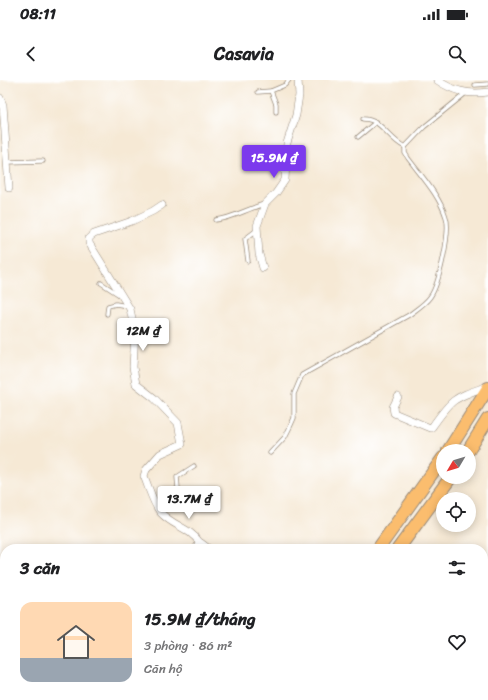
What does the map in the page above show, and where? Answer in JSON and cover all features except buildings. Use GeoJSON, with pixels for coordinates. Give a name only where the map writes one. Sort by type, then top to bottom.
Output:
{"type":"FeatureCollection","features":[{"type":"Feature","properties":{"kind":"highway"},"geometry":{"type":"LineString","coordinates":[[452,444],[488,387]]}},
{"type":"Feature","properties":{"kind":"highway"},"geometry":{"type":"LineString","coordinates":[[472,444],[488,419]]}},
{"type":"Feature","properties":{"kind":"highway"},"geometry":{"type":"LineString","coordinates":[[382,544],[436,468]]}},
{"type":"Feature","properties":{"kind":"highway"},"geometry":{"type":"LineString","coordinates":[[402,544],[446,484]]}},
{"type":"Feature","properties":{"kind":"street"},"geometry":{"type":"LineString","coordinates":[[263,268],[259,254],[257,230],[265,204],[276,193],[285,180],[287,143],[296,115],[299,95],[298,80]]}},
{"type":"Feature","properties":{"kind":"street"},"geometry":{"type":"LineString","coordinates":[[436,80],[447,83],[466,93],[488,92]]}},
{"type":"Feature","properties":{"kind":"street"},"geometry":{"type":"LineString","coordinates":[[0,98],[3,105],[9,188]]}},
{"type":"Feature","properties":{"kind":"street"},"geometry":{"type":"LineString","coordinates":[[162,205],[132,221],[90,236],[89,243],[128,306],[135,332],[133,367],[136,384],[154,398],[179,426],[182,444],[160,454],[144,476],[158,509],[167,518],[190,532],[197,544]]}},
{"type":"Feature","properties":{"kind":"street"},"geometry":{"type":"LineString","coordinates":[[398,397],[393,407],[394,413],[430,428],[448,405],[456,398],[488,387]]}},
{"type":"Feature","properties":{"kind":"lane"},"geometry":{"type":"LineString","coordinates":[[258,92],[271,91],[285,85],[289,80]]}},
{"type":"Feature","properties":{"kind":"lane"},"geometry":{"type":"LineString","coordinates":[[475,86],[488,84]]}},
{"type":"Feature","properties":{"kind":"lane"},"geometry":{"type":"LineString","coordinates":[[271,91],[276,104],[276,112]]}},
{"type":"Feature","properties":{"kind":"lane"},"geometry":{"type":"LineString","coordinates":[[270,453],[285,437],[294,418],[294,394],[302,375],[409,314],[422,306],[431,296],[445,251],[447,219],[433,191],[405,153],[405,147],[424,127],[466,93]]}},
{"type":"Feature","properties":{"kind":"lane"},"geometry":{"type":"LineString","coordinates":[[363,118],[372,119],[394,140],[405,147]]}},
{"type":"Feature","properties":{"kind":"lane"},"geometry":{"type":"LineString","coordinates":[[358,137],[376,122]]}},
{"type":"Feature","properties":{"kind":"lane"},"geometry":{"type":"LineString","coordinates":[[262,161],[275,160],[287,143]]}},
{"type":"Feature","properties":{"kind":"lane"},"geometry":{"type":"LineString","coordinates":[[8,162],[43,161]]}},
{"type":"Feature","properties":{"kind":"lane"},"geometry":{"type":"LineString","coordinates":[[216,220],[235,216],[249,208],[265,204]]}},
{"type":"Feature","properties":{"kind":"lane"},"geometry":{"type":"LineString","coordinates":[[248,261],[246,240],[257,230]]}},
{"type":"Feature","properties":{"kind":"lane"},"geometry":{"type":"LineString","coordinates":[[101,283],[121,295]]}},
{"type":"Feature","properties":{"kind":"lane"},"geometry":{"type":"LineString","coordinates":[[107,314],[108,306],[112,304],[128,306]]}},
{"type":"Feature","properties":{"kind":"lane"},"geometry":{"type":"LineString","coordinates":[[158,509],[160,502],[178,488],[177,477],[194,466]]}}]}
